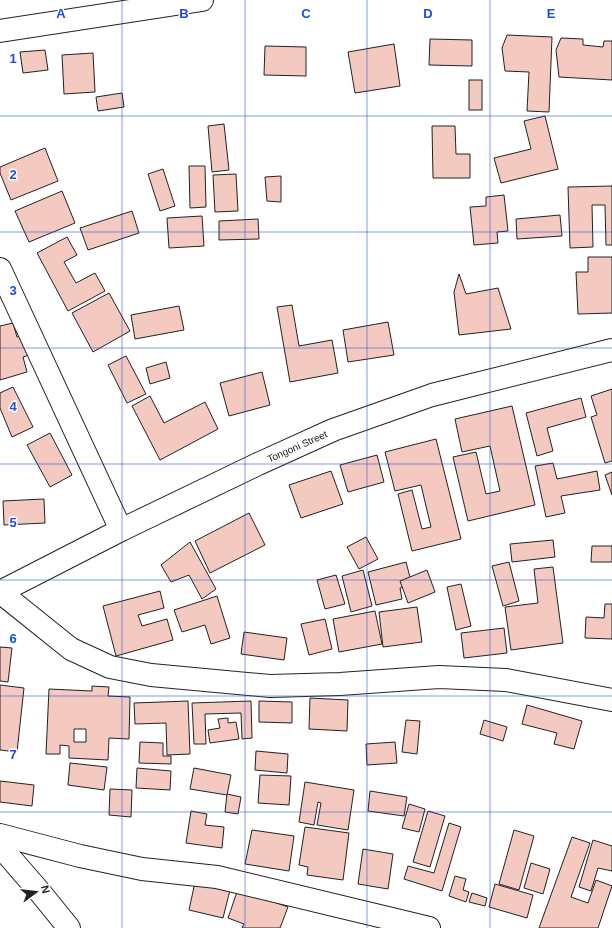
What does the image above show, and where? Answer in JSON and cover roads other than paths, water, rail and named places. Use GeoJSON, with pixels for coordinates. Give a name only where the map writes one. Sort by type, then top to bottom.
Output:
{"type":"FeatureCollection","features":[{"type":"Feature","properties":{"kind":"street"},"geometry":{"type":"LineString","coordinates":[[0,31],[202,0]]}},
{"type":"Feature","properties":{"kind":"street"},"geometry":{"type":"LineString","coordinates":[[0,269],[122,530]]}},
{"type":"Feature","properties":{"kind":"street","name":"Tongoni Street"},"geometry":{"type":"LineString","coordinates":[[0,592],[122,530],[258,464],[333,430],[432,395],[612,350]]}},
{"type":"Feature","properties":{"kind":"street"},"geometry":{"type":"LineString","coordinates":[[0,592],[71,650],[110,667],[151,675],[270,686],[340,684],[439,677],[506,680],[612,700]]}},
{"type":"Feature","properties":{"kind":"street"},"geometry":{"type":"LineString","coordinates":[[0,835],[80,856],[142,869],[217,877],[429,928]]}},
{"type":"Feature","properties":{"kind":"street"},"geometry":{"type":"LineString","coordinates":[[0,846],[69,928]]}}]}
